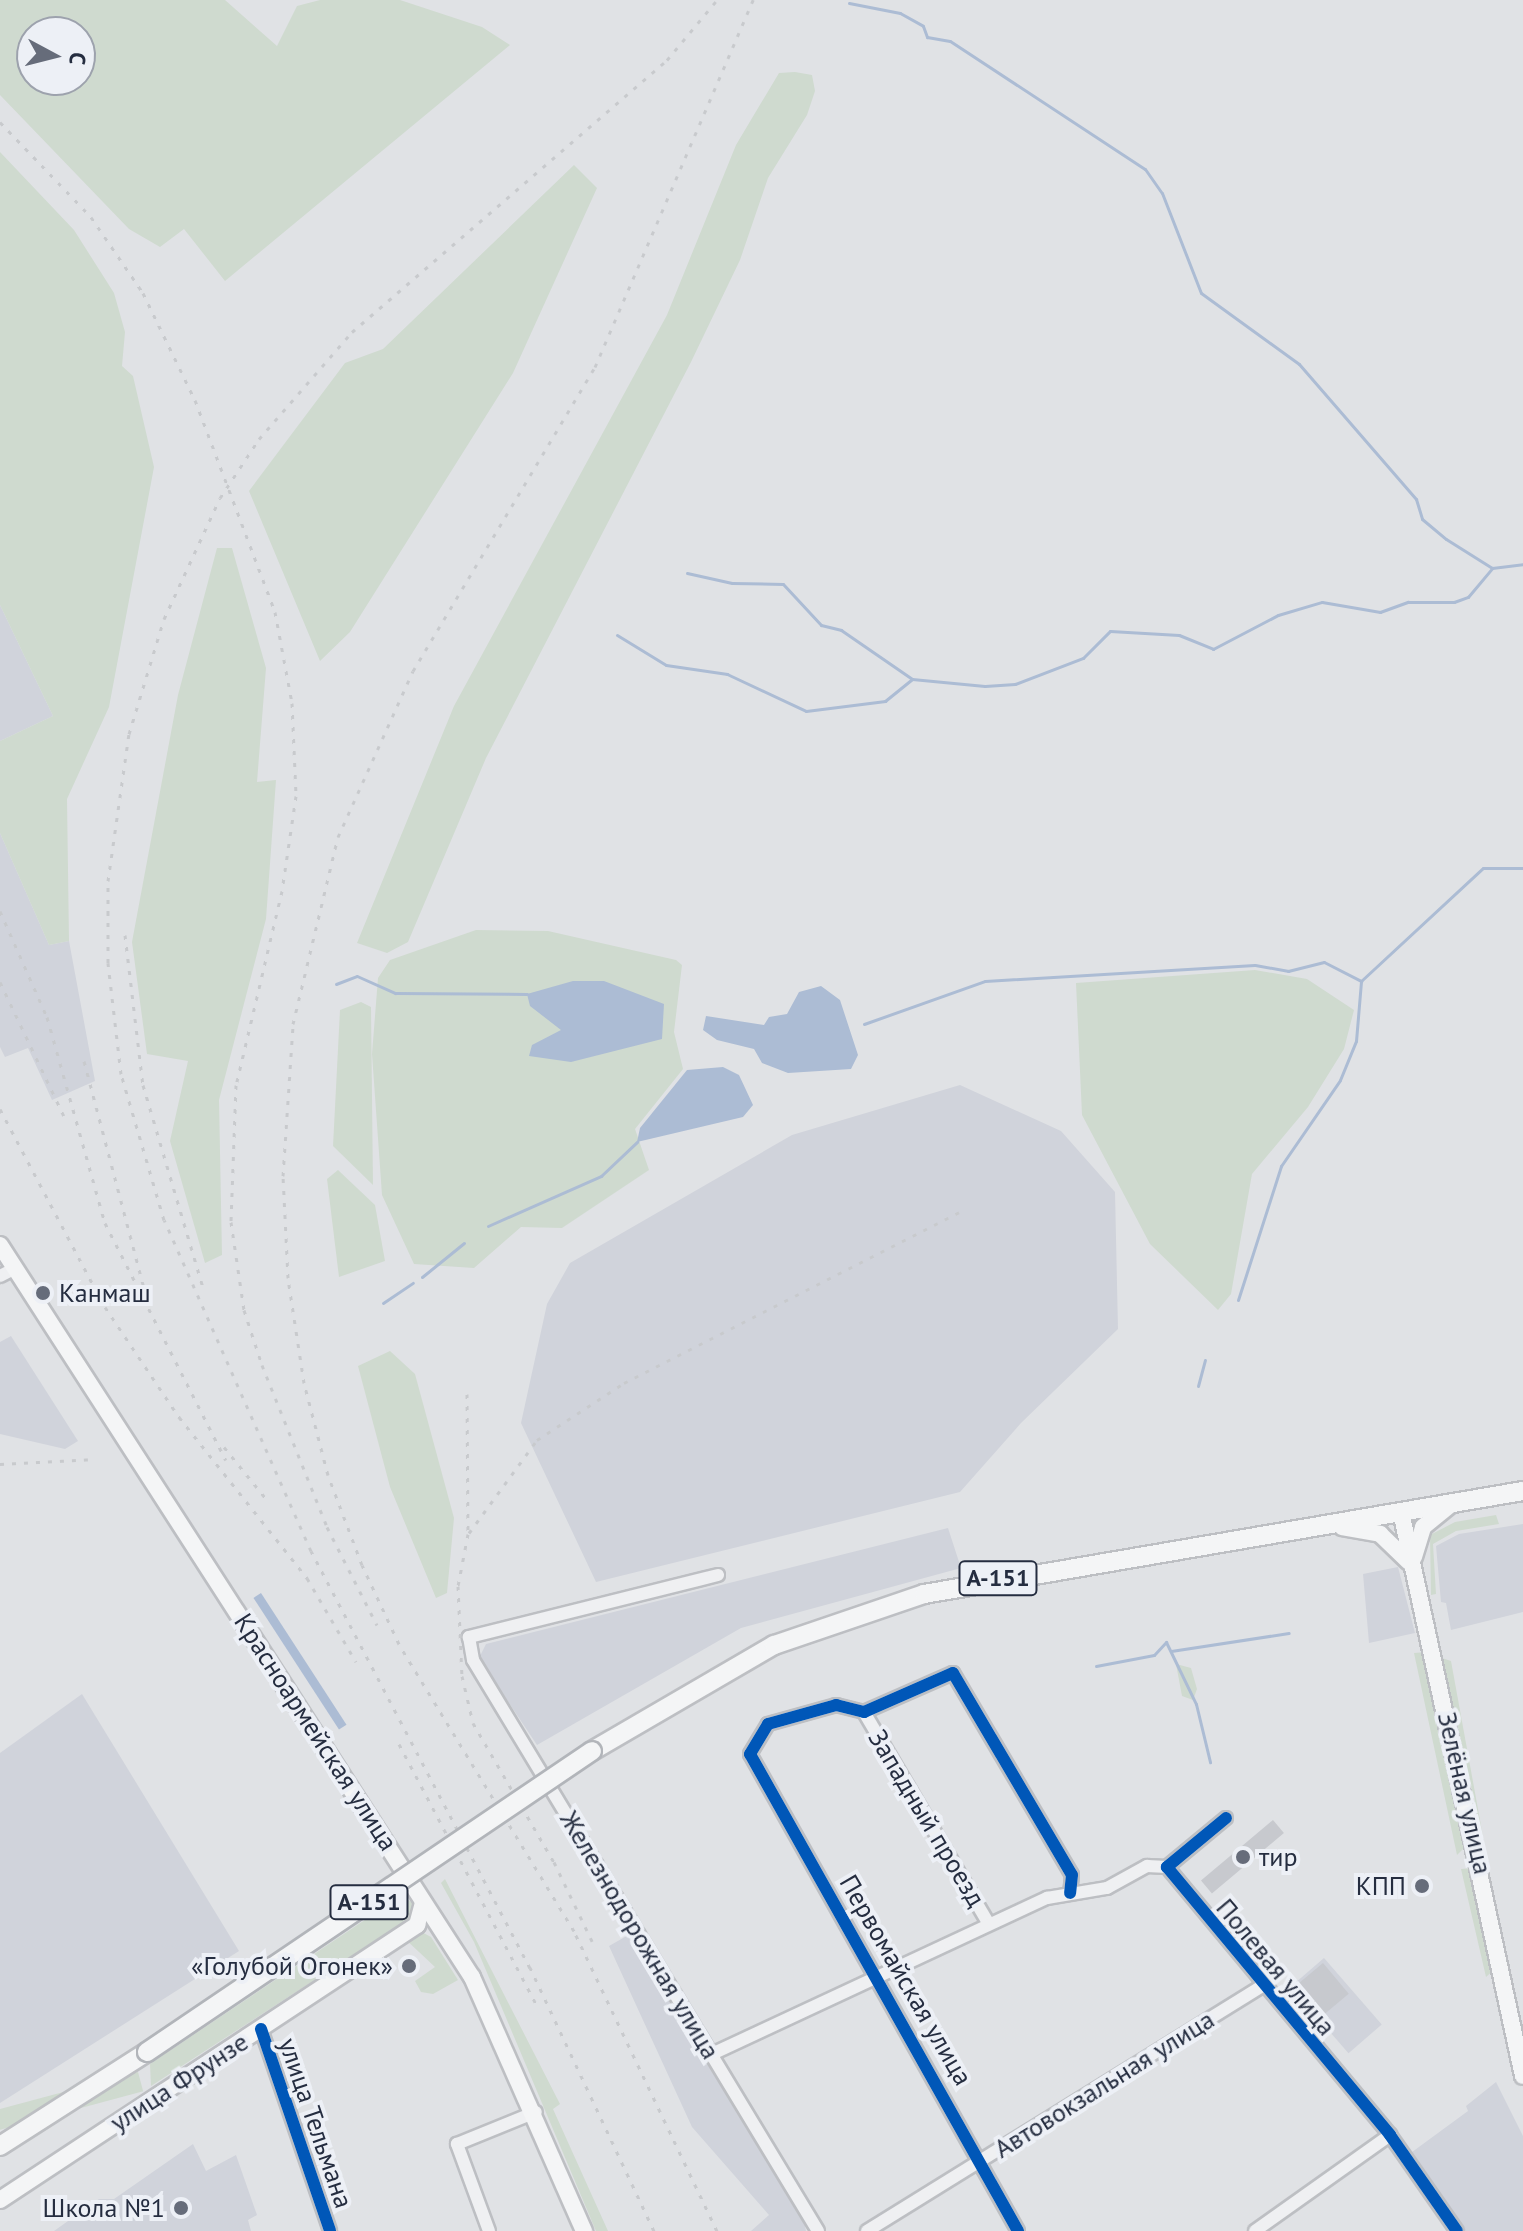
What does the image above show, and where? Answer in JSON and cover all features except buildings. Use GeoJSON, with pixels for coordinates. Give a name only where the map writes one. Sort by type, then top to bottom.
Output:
{"type":"FeatureCollection","features":[{"type":"Feature","properties":{"kind":"highway","name":"А-151"},"geometry":{"type":"LineString","coordinates":[[0,2146],[147,2052],[592,1751],[694,1687],[850,1615],[1010,1576],[1523,1491]]}},
{"type":"Feature","properties":{"kind":"main road","name":"Красноармейская улица"},"geometry":{"type":"LineString","coordinates":[[0,1245],[7,1272],[447,1939],[536,2112],[584,2231]]}},
{"type":"Feature","properties":{"kind":"main road"},"geometry":{"type":"LineString","coordinates":[[1413,1567],[1423,1527],[1452,1503]]}},
{"type":"Feature","properties":{"kind":"main road","name":"Зелёная улица"},"geometry":{"type":"LineString","coordinates":[[1401,1512],[1523,2076]]}},
{"type":"Feature","properties":{"kind":"main road"},"geometry":{"type":"LineString","coordinates":[[1302,1527],[1368,1529],[1390,1541],[1413,1567]]}},
{"type":"Feature","properties":{"kind":"main road"},"geometry":{"type":"LineString","coordinates":[[423,1903],[417,1925],[447,1939]]}},
{"type":"Feature","properties":{"kind":"main road","name":"улица Фрунзе"},"geometry":{"type":"LineString","coordinates":[[0,2200],[417,1925]]}},
{"type":"Feature","properties":{"kind":"street","name":"Железнодорожная улица"},"geometry":{"type":"LineString","coordinates":[[718,1575],[469,1637],[473,1660],[818,2231]]}},
{"type":"Feature","properties":{"kind":"street"},"geometry":{"type":"LineString","coordinates":[[864,1712],[953,1673],[1072,1875],[1070,1893]]}},
{"type":"Feature","properties":{"kind":"street","name":"Первомайская улица"},"geometry":{"type":"LineString","coordinates":[[864,1712],[836,1705],[768,1724],[750,1754],[880,1979],[1018,2231]]}},
{"type":"Feature","properties":{"kind":"street","name":"Западный проезд"},"geometry":{"type":"LineString","coordinates":[[864,1712],[989,1924]]}},
{"type":"Feature","properties":{"kind":"street"},"geometry":{"type":"LineString","coordinates":[[712,2054],[880,1979],[989,1924],[1070,1893],[1107,1888],[1147,1866],[1167,1867],[1226,1818]]}},
{"type":"Feature","properties":{"kind":"street","name":"Полевая улица"},"geometry":{"type":"LineString","coordinates":[[1167,1867],[1261,1987],[1390,2135],[1457,2231]]}},
{"type":"Feature","properties":{"kind":"street","name":"Автовокзальная улица"},"geometry":{"type":"LineString","coordinates":[[867,2231],[1261,1987]]}},
{"type":"Feature","properties":{"kind":"street","name":"улица Тельмана"},"geometry":{"type":"LineString","coordinates":[[261,2029],[330,2231]]}},
{"type":"Feature","properties":{"kind":"street"},"geometry":{"type":"LineString","coordinates":[[489,2231],[457,2144],[536,2112]]}},
{"type":"Feature","properties":{"kind":"street"},"geometry":{"type":"LineString","coordinates":[[1255,2231],[1390,2135]]}},
{"type":"Feature","properties":{"kind":"shaded area"},"geometry":{"type":"Polygon","coordinates":[[[0,0],[225,0],[277,46],[297,6],[320,0],[400,0],[482,27],[510,45],[225,281],[184,229],[160,247],[129,229],[0,95],[0,0]]]}},
{"type":"Feature","properties":{"kind":"shaded area"},"geometry":{"type":"Polygon","coordinates":[[[779,73],[812,75],[815,91],[807,115],[768,178],[740,260],[691,362],[486,758],[408,942],[387,953],[357,943],[454,706],[667,315],[736,145],[779,73]]]}},
{"type":"Feature","properties":{"kind":"shaded area"},"geometry":{"type":"Polygon","coordinates":[[[0,152],[74,230],[114,293],[125,332],[122,366],[133,376],[154,467],[109,707],[67,799],[69,941],[49,945],[0,833],[0,741],[53,716],[0,605],[0,152]]]}},
{"type":"Feature","properties":{"kind":"shaded area"},"geometry":{"type":"Polygon","coordinates":[[[574,165],[597,188],[513,373],[350,632],[320,661],[249,491],[345,363],[383,349],[574,165]]]}},
{"type":"Feature","properties":{"kind":"shaded area"},"geometry":{"type":"Polygon","coordinates":[[[217,548],[232,548],[266,668],[257,782],[276,780],[266,919],[219,1100],[222,1255],[205,1263],[170,1141],[188,1061],[147,1054],[132,942],[178,695],[217,548]]]}},
{"type":"Feature","properties":{"kind":"shaded area"},"geometry":{"type":"Polygon","coordinates":[[[0,605],[53,716],[0,741],[0,605]]]}},
{"type":"Feature","properties":{"kind":"shaded area"},"geometry":{"type":"Polygon","coordinates":[[[0,833],[49,945],[69,941],[95,1081],[52,1100],[28,1048],[5,1057],[0,1047],[0,833]]]}},
{"type":"Feature","properties":{"kind":"shaded area"},"geometry":{"type":"Polygon","coordinates":[[[476,930],[548,931],[676,960],[682,965],[674,1032],[683,1069],[635,1129],[649,1170],[562,1228],[521,1227],[474,1268],[414,1264],[382,1195],[372,1054],[378,978],[390,960],[476,930]]]}},
{"type":"Feature","properties":{"kind":"shaded area"},"geometry":{"type":"Polygon","coordinates":[[[1255,970],[1307,979],[1354,1010],[1344,1049],[1308,1107],[1252,1174],[1231,1294],[1218,1310],[1150,1244],[1082,1115],[1076,983],[1255,970]]]}},
{"type":"Feature","properties":{"kind":"shaded area"},"geometry":{"type":"Polygon","coordinates":[[[361,1002],[371,1007],[373,1185],[333,1146],[340,1010],[361,1002]]]}},
{"type":"Feature","properties":{"kind":"shaded area"},"geometry":{"type":"Polygon","coordinates":[[[960,1085],[1061,1131],[1115,1192],[1118,1329],[1021,1423],[960,1492],[596,1582],[521,1423],[547,1304],[570,1263],[792,1135],[960,1085]]]}},
{"type":"Feature","properties":{"kind":"shaded area"},"geometry":{"type":"Polygon","coordinates":[[[338,1170],[375,1205],[385,1261],[339,1277],[327,1179],[338,1170]]]}},
{"type":"Feature","properties":{"kind":"shaded area"},"geometry":{"type":"Polygon","coordinates":[[[11,1336],[78,1441],[65,1449],[0,1434],[0,1342],[11,1336]]]}},
{"type":"Feature","properties":{"kind":"shaded area"},"geometry":{"type":"Polygon","coordinates":[[[390,1351],[415,1374],[454,1518],[447,1593],[436,1598],[390,1487],[358,1366],[390,1351]]]}},
{"type":"Feature","properties":{"kind":"shaded area"},"geometry":{"type":"Polygon","coordinates":[[[1496,1515],[1499,1524],[1456,1531],[1433,1544],[1436,1594],[1431,1595],[1430,1535],[1455,1522],[1496,1515]]]}},
{"type":"Feature","properties":{"kind":"shaded area"},"geometry":{"type":"Polygon","coordinates":[[[1523,1524],[1523,1612],[1451,1630],[1446,1603],[1441,1602],[1436,1546],[1459,1534],[1523,1524]]]}},
{"type":"Feature","properties":{"kind":"shaded area"},"geometry":{"type":"Polygon","coordinates":[[[948,1528],[961,1568],[741,1628],[537,1745],[479,1658],[486,1644],[948,1528]]]}},
{"type":"Feature","properties":{"kind":"shaded area"},"geometry":{"type":"Polygon","coordinates":[[[1398,1567],[1415,1633],[1369,1643],[1363,1574],[1398,1567]]]}},
{"type":"Feature","properties":{"kind":"shaded area"},"geometry":{"type":"Polygon","coordinates":[[[1427,1652],[1454,1764],[1447,1766],[1451,1788],[1458,1787],[1470,1842],[1457,1855],[1414,1653],[1427,1652]]]}},
{"type":"Feature","properties":{"kind":"shaded area"},"geometry":{"type":"Polygon","coordinates":[[[1442,1658],[1451,1661],[1486,1853],[1442,1658]]]}},
{"type":"Feature","properties":{"kind":"shaded area"},"geometry":{"type":"Polygon","coordinates":[[[1176,1664],[1191,1668],[1197,1689],[1193,1700],[1182,1696],[1176,1664]]]}},
{"type":"Feature","properties":{"kind":"shaded area"},"geometry":{"type":"Polygon","coordinates":[[[82,1694],[239,1951],[0,2103],[0,1753],[82,1694]]]}},
{"type":"Feature","properties":{"kind":"shaded area"},"geometry":{"type":"Polygon","coordinates":[[[1474,1868],[1496,1968],[1486,1977],[1461,1869],[1474,1868]]]}},
{"type":"Feature","properties":{"kind":"shaded area"},"geometry":{"type":"Polygon","coordinates":[[[445,1879],[560,2104],[553,2109],[608,2231],[596,2231],[474,1942],[441,1883],[445,1879]]]}},
{"type":"Feature","properties":{"kind":"shaded area"},"geometry":{"type":"Polygon","coordinates":[[[402,1895],[416,1906],[410,1918],[151,2086],[150,2064],[402,1895]]]}},
{"type":"Feature","properties":{"kind":"shaded area"},"geometry":{"type":"Polygon","coordinates":[[[418,1930],[431,1937],[458,1980],[433,1994],[421,1992],[415,1981],[435,1967],[403,1937],[418,1930]]]}},
{"type":"Feature","properties":{"kind":"shaded area"},"geometry":{"type":"Polygon","coordinates":[[[632,1933],[803,2215],[806,2231],[751,2231],[769,2215],[692,2127],[609,1946],[632,1933]]]}},
{"type":"Feature","properties":{"kind":"shaded area"},"geometry":{"type":"Polygon","coordinates":[[[1324,1958],[1382,2024],[1349,2053],[1291,1987],[1324,1958]]]}},
{"type":"Feature","properties":{"kind":"shaded area"},"geometry":{"type":"Polygon","coordinates":[[[138,2072],[143,2091],[0,2130],[0,2109],[138,2072]]]}},
{"type":"Feature","properties":{"kind":"shaded area"},"geometry":{"type":"Polygon","coordinates":[[[1496,2082],[1523,2136],[1523,2231],[1463,2231],[1408,2155],[1468,2111],[1466,2106],[1496,2082]]]}},
{"type":"Feature","properties":{"kind":"shaded area"},"geometry":{"type":"Polygon","coordinates":[[[193,2144],[206,2171],[236,2155],[257,2215],[248,2220],[251,2231],[54,2231],[99,2199],[114,2199],[193,2144]]]}},
{"type":"Feature","properties":{"kind":"water"},"geometry":{"type":"Polygon","coordinates":[[[573,981],[604,981],[664,1004],[662,1039],[571,1062],[529,1056],[532,1045],[561,1030],[530,1006],[527,994],[573,981]]]}},
{"type":"Feature","properties":{"kind":"water"},"geometry":{"type":"Polygon","coordinates":[[[821,986],[840,1000],[858,1055],[851,1069],[788,1073],[762,1063],[754,1049],[717,1040],[703,1030],[706,1016],[764,1025],[769,1017],[787,1014],[799,992],[821,986]]]}},
{"type":"Feature","properties":{"kind":"water"},"geometry":{"type":"Polygon","coordinates":[[[723,1067],[739,1075],[753,1105],[743,1117],[637,1142],[640,1128],[687,1070],[723,1067]]]}},
{"type":"Feature","properties":{"kind":"water"},"geometry":{"type":"Polygon","coordinates":[[[261,1593],[347,1725],[339,1730],[253,1598],[261,1593]]]}},
{"type":"Feature","properties":{"kind":"waterway"},"geometry":{"type":"LineString","coordinates":[[849,3],[900,13],[923,26],[927,37],[950,41],[1145,169],[1162,193],[1201,293],[1299,364],[1416,499],[1422,519],[1446,539],[1492,568],[1523,564]]}},
{"type":"Feature","properties":{"kind":"waterway"},"geometry":{"type":"LineString","coordinates":[[687,573],[732,583],[783,584],[821,625],[841,630],[912,679],[985,686],[1015,684],[1083,658],[1110,631],[1179,635],[1213,649],[1278,615],[1322,602],[1380,612],[1408,602],[1454,602],[1468,597],[1492,568]]}},
{"type":"Feature","properties":{"kind":"waterway"},"geometry":{"type":"LineString","coordinates":[[617,635],[666,665],[727,674],[806,711],[885,701],[912,679]]}},
{"type":"Feature","properties":{"kind":"waterway"},"geometry":{"type":"LineString","coordinates":[[864,1024],[985,981],[1255,965],[1288,971],[1324,962],[1361,981],[1483,868],[1523,868]]}},
{"type":"Feature","properties":{"kind":"waterway"},"geometry":{"type":"LineString","coordinates":[[336,984],[357,976],[395,993],[527,994]]}},
{"type":"Feature","properties":{"kind":"waterway"},"geometry":{"type":"LineString","coordinates":[[1238,1300],[1281,1166],[1340,1080],[1356,1041],[1361,981]]}},
{"type":"Feature","properties":{"kind":"waterway"},"geometry":{"type":"LineString","coordinates":[[488,1226],[601,1176],[637,1142]]}},
{"type":"Feature","properties":{"kind":"waterway"},"geometry":{"type":"LineString","coordinates":[[422,1277],[464,1243]]}},
{"type":"Feature","properties":{"kind":"waterway"},"geometry":{"type":"LineString","coordinates":[[383,1303],[413,1283]]}},
{"type":"Feature","properties":{"kind":"waterway"},"geometry":{"type":"LineString","coordinates":[[1198,1386],[1205,1360]]}},
{"type":"Feature","properties":{"kind":"waterway"},"geometry":{"type":"LineString","coordinates":[[1171,1651],[1289,1633]]}},
{"type":"Feature","properties":{"kind":"waterway"},"geometry":{"type":"LineString","coordinates":[[1096,1666],[1154,1655],[1166,1642],[1196,1704],[1210,1762]]}},
{"type":"Feature","properties":{"kind":"railway"},"geometry":{"type":"LineString","coordinates":[[654,2231],[530,1968],[311,1551],[164,1220],[121,1074],[108,963],[108,881],[129,734],[164,619],[220,498],[259,439],[352,332],[667,60],[717,0]]}},
{"type":"Feature","properties":{"kind":"railway"},"geometry":{"type":"LineString","coordinates":[[717,2231],[574,1931],[399,1644],[362,1565],[328,1475],[304,1383],[288,1278],[283,1176],[293,1024],[338,837],[413,671],[595,367],[753,0]]}},
{"type":"Feature","properties":{"kind":"railway"},"geometry":{"type":"LineString","coordinates":[[0,122],[91,217],[143,293],[195,400],[275,612],[292,703],[296,796],[282,891],[236,1085],[231,1222],[244,1310],[262,1365],[327,1527],[377,1625]]}},
{"type":"Feature","properties":{"kind":"railway"},"geometry":{"type":"LineString","coordinates":[[0,911],[47,1017],[105,1223],[226,1460]]}},
{"type":"Feature","properties":{"kind":"railway"},"geometry":{"type":"LineString","coordinates":[[125,935],[143,1085],[203,1288]]}},
{"type":"Feature","properties":{"kind":"railway"},"geometry":{"type":"LineString","coordinates":[[0,982],[64,1116]]}},
{"type":"Feature","properties":{"kind":"railway"},"geometry":{"type":"LineString","coordinates":[[84,1061],[143,1285]]}},
{"type":"Feature","properties":{"kind":"railway"},"geometry":{"type":"LineString","coordinates":[[0,1109],[105,1307],[179,1417],[307,1578],[356,1662]]}},
{"type":"Feature","properties":{"kind":"railway"},"geometry":{"type":"LineString","coordinates":[[469,1533],[537,1440],[624,1383],[963,1210]]}},
{"type":"Feature","properties":{"kind":"railway"},"geometry":{"type":"LineString","coordinates":[[467,1394],[468,1534],[458,1586],[462,1676],[473,1723],[554,1862],[592,1941]]}},
{"type":"Feature","properties":{"kind":"railway"},"geometry":{"type":"LineString","coordinates":[[224,1447],[267,1500]]}},
{"type":"Feature","properties":{"kind":"railway"},"geometry":{"type":"LineString","coordinates":[[0,1464],[96,1459]]}},
{"type":"Feature","properties":{"kind":"railway"},"geometry":{"type":"LineString","coordinates":[[399,1744],[537,2006]]}},
{"type":"Feature","properties":{"kind":"cycle path"},"geometry":{"type":"LineString","coordinates":[[1018,2231],[750,1754],[768,1724],[836,1705],[864,1712],[953,1673],[1072,1875],[1070,1893]]}},
{"type":"Feature","properties":{"kind":"cycle path"},"geometry":{"type":"LineString","coordinates":[[1226,1818],[1167,1867],[1390,2135],[1457,2231]]}},
{"type":"Feature","properties":{"kind":"cycle path"},"geometry":{"type":"LineString","coordinates":[[261,2029],[330,2231]]}},
{"type":"Feature","properties":{"kind":"place","name":"Канмаш"},"geometry":{"type":"Point","coordinates":[43,1293]}},
{"type":"Feature","properties":{"kind":"place","name":"тир"},"geometry":{"type":"Point","coordinates":[1243,1857]}},
{"type":"Feature","properties":{"kind":"place","name":"КПП"},"geometry":{"type":"Point","coordinates":[1422,1886]}},
{"type":"Feature","properties":{"kind":"place","name":"«Голубой Огонек»"},"geometry":{"type":"Point","coordinates":[409,1966]}},
{"type":"Feature","properties":{"kind":"place","name":"Школа №1"},"geometry":{"type":"Point","coordinates":[181,2208]}}]}
